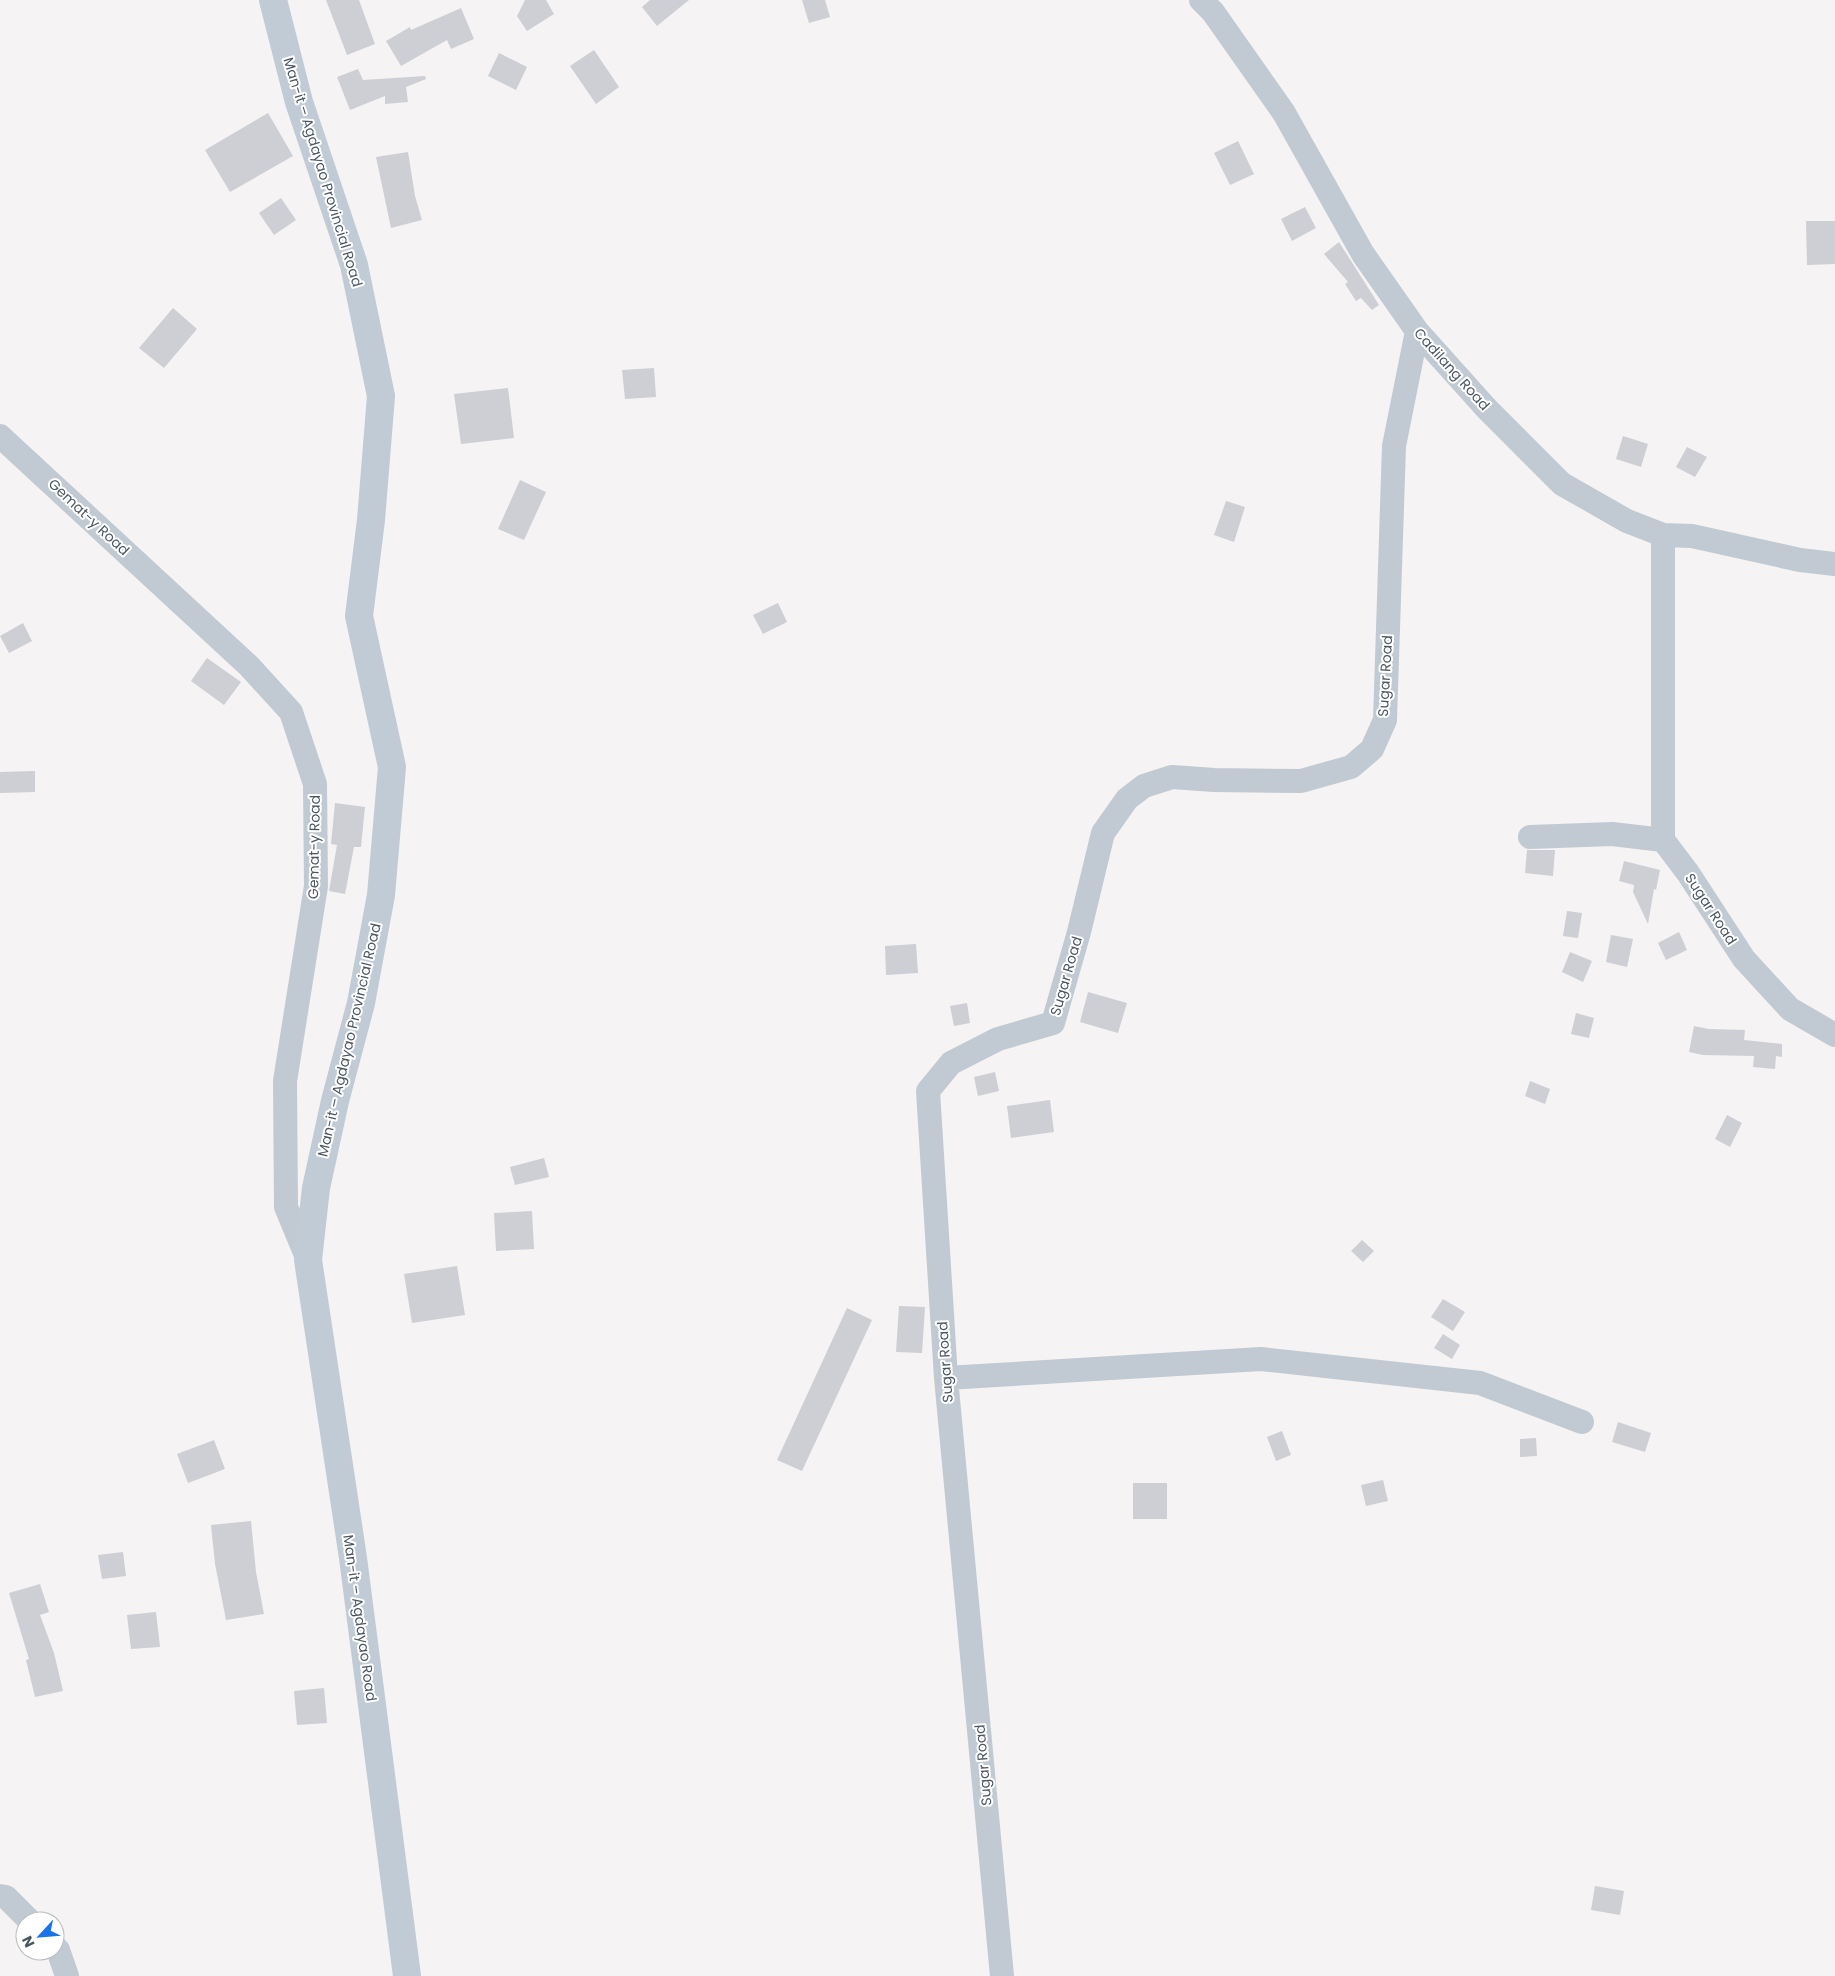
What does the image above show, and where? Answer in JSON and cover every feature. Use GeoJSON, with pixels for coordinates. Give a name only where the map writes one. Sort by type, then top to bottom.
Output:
{"type":"FeatureCollection","features":[{"type":"Feature","properties":{"kind":"street","name":"Man-it – Agdayao Provincial Road"},"geometry":{"type":"LineString","coordinates":[[273,0],[299,102],[354,265],[381,396],[359,616],[392,767],[381,895],[361,1003],[316,1188],[308,1260]]}},
{"type":"Feature","properties":{"kind":"street","name":"Cadilang Road"},"geometry":{"type":"LineString","coordinates":[[1201,0],[1213,12],[1284,114],[1363,254],[1417,331],[1487,409],[1562,484],[1627,521],[1663,535],[1692,536],[1800,560],[1835,564]]}},
{"type":"Feature","properties":{"kind":"street","name":"Sugar Road"},"geometry":{"type":"LineString","coordinates":[[1002,1976],[946,1378],[928,1091],[951,1063],[998,1039],[1052,1023],[1079,932],[1103,834],[1127,799],[1144,786],[1172,777],[1214,780],[1300,781],[1351,767],[1372,749],[1384,720],[1394,446],[1417,331]]}},
{"type":"Feature","properties":{"kind":"street","name":"Gemat-y Road"},"geometry":{"type":"LineString","coordinates":[[0,436],[249,666],[291,712],[315,784],[316,886],[285,1081],[286,1207],[308,1260]]}},
{"type":"Feature","properties":{"kind":"street"},"geometry":{"type":"LineString","coordinates":[[1530,836],[1612,834],[1663,840],[1663,535]]}},
{"type":"Feature","properties":{"kind":"street","name":"Sugar Road"},"geometry":{"type":"LineString","coordinates":[[1663,840],[1688,873],[1744,959],[1790,1009],[1835,1035]]}},
{"type":"Feature","properties":{"kind":"street","name":"Man-it – Agdayao Road"},"geometry":{"type":"LineString","coordinates":[[308,1260],[353,1558],[407,1976]]}},
{"type":"Feature","properties":{"kind":"street"},"geometry":{"type":"LineString","coordinates":[[946,1378],[1262,1360],[1480,1383],[1582,1422]]}},
{"type":"Feature","properties":{"kind":"street"},"geometry":{"type":"LineString","coordinates":[[0,1896],[6,1897],[20,1911]]}},
{"type":"Feature","properties":{"kind":"street"},"geometry":{"type":"LineString","coordinates":[[61,1961],[66,1976]]}},
{"type":"Feature","properties":{"kind":"building"},"geometry":{"type":"Polygon","coordinates":[[[326,0],[359,0],[375,44],[347,55],[326,0]]]}},
{"type":"Feature","properties":{"kind":"building"},"geometry":{"type":"Polygon","coordinates":[[[525,0],[546,0],[554,14],[527,31],[517,16],[525,0]]]}},
{"type":"Feature","properties":{"kind":"building"},"geometry":{"type":"Polygon","coordinates":[[[650,0],[689,0],[657,26],[642,7],[650,0]]]}},
{"type":"Feature","properties":{"kind":"building"},"geometry":{"type":"Polygon","coordinates":[[[802,0],[825,0],[830,17],[809,23],[802,0]]]}},
{"type":"Feature","properties":{"kind":"building"},"geometry":{"type":"Polygon","coordinates":[[[461,8],[474,39],[451,49],[447,40],[401,66],[386,41],[410,27],[411,30],[461,8]]]}},
{"type":"Feature","properties":{"kind":"building"},"geometry":{"type":"Polygon","coordinates":[[[594,50],[619,87],[596,104],[570,66],[594,50]]]}},
{"type":"Feature","properties":{"kind":"building"},"geometry":{"type":"Polygon","coordinates":[[[499,53],[527,67],[516,90],[488,76],[499,53]]]}},
{"type":"Feature","properties":{"kind":"building"},"geometry":{"type":"Polygon","coordinates":[[[358,69],[363,80],[425,76],[426,79],[406,87],[408,102],[385,104],[385,96],[350,110],[337,77],[358,69]]]}},
{"type":"Feature","properties":{"kind":"building"},"geometry":{"type":"Polygon","coordinates":[[[268,113],[293,156],[230,192],[205,150],[268,113]]]}},
{"type":"Feature","properties":{"kind":"building"},"geometry":{"type":"Polygon","coordinates":[[[1238,141],[1254,174],[1230,185],[1214,153],[1238,141]]]}},
{"type":"Feature","properties":{"kind":"building"},"geometry":{"type":"Polygon","coordinates":[[[408,152],[415,196],[422,220],[391,228],[376,157],[408,152]]]}},
{"type":"Feature","properties":{"kind":"building"},"geometry":{"type":"Polygon","coordinates":[[[281,198],[296,220],[274,235],[259,213],[281,198]]]}},
{"type":"Feature","properties":{"kind":"building"},"geometry":{"type":"Polygon","coordinates":[[[1305,207],[1316,228],[1292,241],[1281,219],[1305,207]]]}},
{"type":"Feature","properties":{"kind":"building"},"geometry":{"type":"Polygon","coordinates":[[[1806,221],[1835,221],[1835,264],[1807,265],[1806,221]]]}},
{"type":"Feature","properties":{"kind":"building"},"geometry":{"type":"Polygon","coordinates":[[[1339,242],[1379,305],[1372,310],[1361,298],[1356,301],[1345,284],[1348,282],[1324,254],[1339,242]]]}},
{"type":"Feature","properties":{"kind":"building"},"geometry":{"type":"Polygon","coordinates":[[[173,308],[197,329],[164,368],[139,348],[173,308]]]}},
{"type":"Feature","properties":{"kind":"building"},"geometry":{"type":"Polygon","coordinates":[[[654,368],[656,397],[625,399],[622,370],[654,368]]]}},
{"type":"Feature","properties":{"kind":"building"},"geometry":{"type":"Polygon","coordinates":[[[508,388],[514,438],[461,444],[454,394],[508,388]]]}},
{"type":"Feature","properties":{"kind":"building"},"geometry":{"type":"Polygon","coordinates":[[[1623,436],[1648,444],[1641,467],[1616,459],[1623,436]]]}},
{"type":"Feature","properties":{"kind":"building"},"geometry":{"type":"Polygon","coordinates":[[[1687,447],[1707,457],[1695,477],[1676,467],[1687,447]]]}},
{"type":"Feature","properties":{"kind":"building"},"geometry":{"type":"Polygon","coordinates":[[[520,480],[546,492],[524,540],[498,529],[520,480]]]}},
{"type":"Feature","properties":{"kind":"building"},"geometry":{"type":"Polygon","coordinates":[[[1226,501],[1245,507],[1234,542],[1214,535],[1226,501]]]}},
{"type":"Feature","properties":{"kind":"building"},"geometry":{"type":"Polygon","coordinates":[[[778,603],[787,622],[763,634],[753,615],[778,603]]]}},
{"type":"Feature","properties":{"kind":"building"},"geometry":{"type":"Polygon","coordinates":[[[23,623],[32,641],[9,653],[0,636],[23,623]]]}},
{"type":"Feature","properties":{"kind":"building"},"geometry":{"type":"Polygon","coordinates":[[[207,658],[241,682],[224,705],[191,681],[207,658]]]}},
{"type":"Feature","properties":{"kind":"building"},"geometry":{"type":"Polygon","coordinates":[[[35,771],[35,792],[0,793],[0,772],[35,771]]]}},
{"type":"Feature","properties":{"kind":"building"},"geometry":{"type":"Polygon","coordinates":[[[335,803],[365,807],[361,847],[354,847],[345,894],[329,891],[337,845],[331,844],[335,803]]]}},
{"type":"Feature","properties":{"kind":"building"},"geometry":{"type":"Polygon","coordinates":[[[1527,850],[1555,850],[1553,876],[1525,873],[1527,850]]]}},
{"type":"Feature","properties":{"kind":"building"},"geometry":{"type":"Polygon","coordinates":[[[1624,861],[1660,870],[1656,890],[1654,889],[1648,924],[1633,892],[1634,885],[1619,881],[1624,861]]]}},
{"type":"Feature","properties":{"kind":"building"},"geometry":{"type":"Polygon","coordinates":[[[1567,911],[1582,913],[1578,938],[1563,936],[1567,911]]]}},
{"type":"Feature","properties":{"kind":"building"},"geometry":{"type":"Polygon","coordinates":[[[1679,932],[1687,950],[1666,960],[1658,943],[1679,932]]]}},
{"type":"Feature","properties":{"kind":"building"},"geometry":{"type":"Polygon","coordinates":[[[1611,935],[1633,939],[1627,967],[1606,962],[1611,935]]]}},
{"type":"Feature","properties":{"kind":"building"},"geometry":{"type":"Polygon","coordinates":[[[916,944],[918,973],[886,975],[885,946],[916,944]]]}},
{"type":"Feature","properties":{"kind":"building"},"geometry":{"type":"Polygon","coordinates":[[[1570,952],[1592,961],[1583,982],[1562,972],[1570,952]]]}},
{"type":"Feature","properties":{"kind":"building"},"geometry":{"type":"Polygon","coordinates":[[[1088,992],[1127,1003],[1118,1033],[1080,1022],[1088,992]]]}},
{"type":"Feature","properties":{"kind":"building"},"geometry":{"type":"Polygon","coordinates":[[[967,1003],[970,1023],[954,1026],[950,1006],[967,1003]]]}},
{"type":"Feature","properties":{"kind":"building"},"geometry":{"type":"Polygon","coordinates":[[[1576,1013],[1594,1018],[1589,1038],[1571,1034],[1576,1013]]]}},
{"type":"Feature","properties":{"kind":"building"},"geometry":{"type":"Polygon","coordinates":[[[1694,1026],[1709,1029],[1745,1030],[1744,1040],[1782,1044],[1782,1057],[1776,1056],[1775,1069],[1753,1067],[1754,1056],[1703,1055],[1689,1052],[1694,1026]]]}},
{"type":"Feature","properties":{"kind":"building"},"geometry":{"type":"Polygon","coordinates":[[[995,1072],[999,1091],[978,1096],[974,1077],[995,1072]]]}},
{"type":"Feature","properties":{"kind":"building"},"geometry":{"type":"Polygon","coordinates":[[[1530,1081],[1550,1089],[1545,1104],[1525,1096],[1530,1081]]]}},
{"type":"Feature","properties":{"kind":"building"},"geometry":{"type":"Polygon","coordinates":[[[1050,1100],[1054,1132],[1011,1138],[1007,1106],[1050,1100]]]}},
{"type":"Feature","properties":{"kind":"building"},"geometry":{"type":"Polygon","coordinates":[[[1727,1115],[1742,1123],[1730,1147],[1715,1139],[1727,1115]]]}},
{"type":"Feature","properties":{"kind":"building"},"geometry":{"type":"Polygon","coordinates":[[[544,1158],[549,1177],[515,1185],[510,1167],[544,1158]]]}},
{"type":"Feature","properties":{"kind":"building"},"geometry":{"type":"Polygon","coordinates":[[[532,1211],[534,1249],[496,1251],[494,1213],[532,1211]]]}},
{"type":"Feature","properties":{"kind":"building"},"geometry":{"type":"Polygon","coordinates":[[[1362,1240],[1374,1251],[1363,1262],[1351,1251],[1362,1240]]]}},
{"type":"Feature","properties":{"kind":"building"},"geometry":{"type":"Polygon","coordinates":[[[457,1266],[465,1315],[412,1323],[404,1274],[457,1266]]]}},
{"type":"Feature","properties":{"kind":"building"},"geometry":{"type":"Polygon","coordinates":[[[1443,1299],[1465,1312],[1453,1331],[1431,1317],[1443,1299]]]}},
{"type":"Feature","properties":{"kind":"building"},"geometry":{"type":"Polygon","coordinates":[[[899,1306],[925,1307],[922,1353],[896,1352],[899,1306]]]}},
{"type":"Feature","properties":{"kind":"building"},"geometry":{"type":"Polygon","coordinates":[[[847,1308],[872,1320],[802,1471],[777,1460],[847,1308]]]}},
{"type":"Feature","properties":{"kind":"building"},"geometry":{"type":"Polygon","coordinates":[[[1443,1334],[1460,1345],[1452,1359],[1434,1348],[1443,1334]]]}},
{"type":"Feature","properties":{"kind":"building"},"geometry":{"type":"Polygon","coordinates":[[[1618,1422],[1651,1433],[1645,1452],[1612,1442],[1618,1422]]]}},
{"type":"Feature","properties":{"kind":"building"},"geometry":{"type":"Polygon","coordinates":[[[1282,1431],[1291,1455],[1276,1461],[1267,1437],[1282,1431]]]}},
{"type":"Feature","properties":{"kind":"building"},"geometry":{"type":"Polygon","coordinates":[[[1536,1438],[1537,1456],[1520,1457],[1520,1439],[1536,1438]]]}},
{"type":"Feature","properties":{"kind":"building"},"geometry":{"type":"Polygon","coordinates":[[[214,1440],[225,1469],[188,1483],[177,1454],[214,1440]]]}},
{"type":"Feature","properties":{"kind":"building"},"geometry":{"type":"Polygon","coordinates":[[[1383,1480],[1388,1501],[1366,1506],[1361,1485],[1383,1480]]]}},
{"type":"Feature","properties":{"kind":"building"},"geometry":{"type":"Polygon","coordinates":[[[1133,1483],[1167,1483],[1167,1519],[1133,1519],[1133,1483]]]}},
{"type":"Feature","properties":{"kind":"building"},"geometry":{"type":"Polygon","coordinates":[[[251,1521],[256,1572],[264,1614],[226,1620],[215,1564],[211,1525],[251,1521]]]}},
{"type":"Feature","properties":{"kind":"building"},"geometry":{"type":"Polygon","coordinates":[[[123,1552],[126,1576],[102,1579],[98,1555],[123,1552]]]}},
{"type":"Feature","properties":{"kind":"building"},"geometry":{"type":"Polygon","coordinates":[[[40,1584],[49,1612],[40,1615],[54,1653],[63,1691],[35,1697],[26,1660],[29,1659],[9,1593],[40,1584]]]}},
{"type":"Feature","properties":{"kind":"building"},"geometry":{"type":"Polygon","coordinates":[[[156,1612],[160,1647],[131,1649],[127,1615],[156,1612]]]}},
{"type":"Feature","properties":{"kind":"building"},"geometry":{"type":"Polygon","coordinates":[[[324,1688],[327,1723],[297,1725],[294,1691],[324,1688]]]}},
{"type":"Feature","properties":{"kind":"building"},"geometry":{"type":"Polygon","coordinates":[[[1595,1886],[1624,1891],[1620,1915],[1591,1910],[1595,1886]]]}}]}
